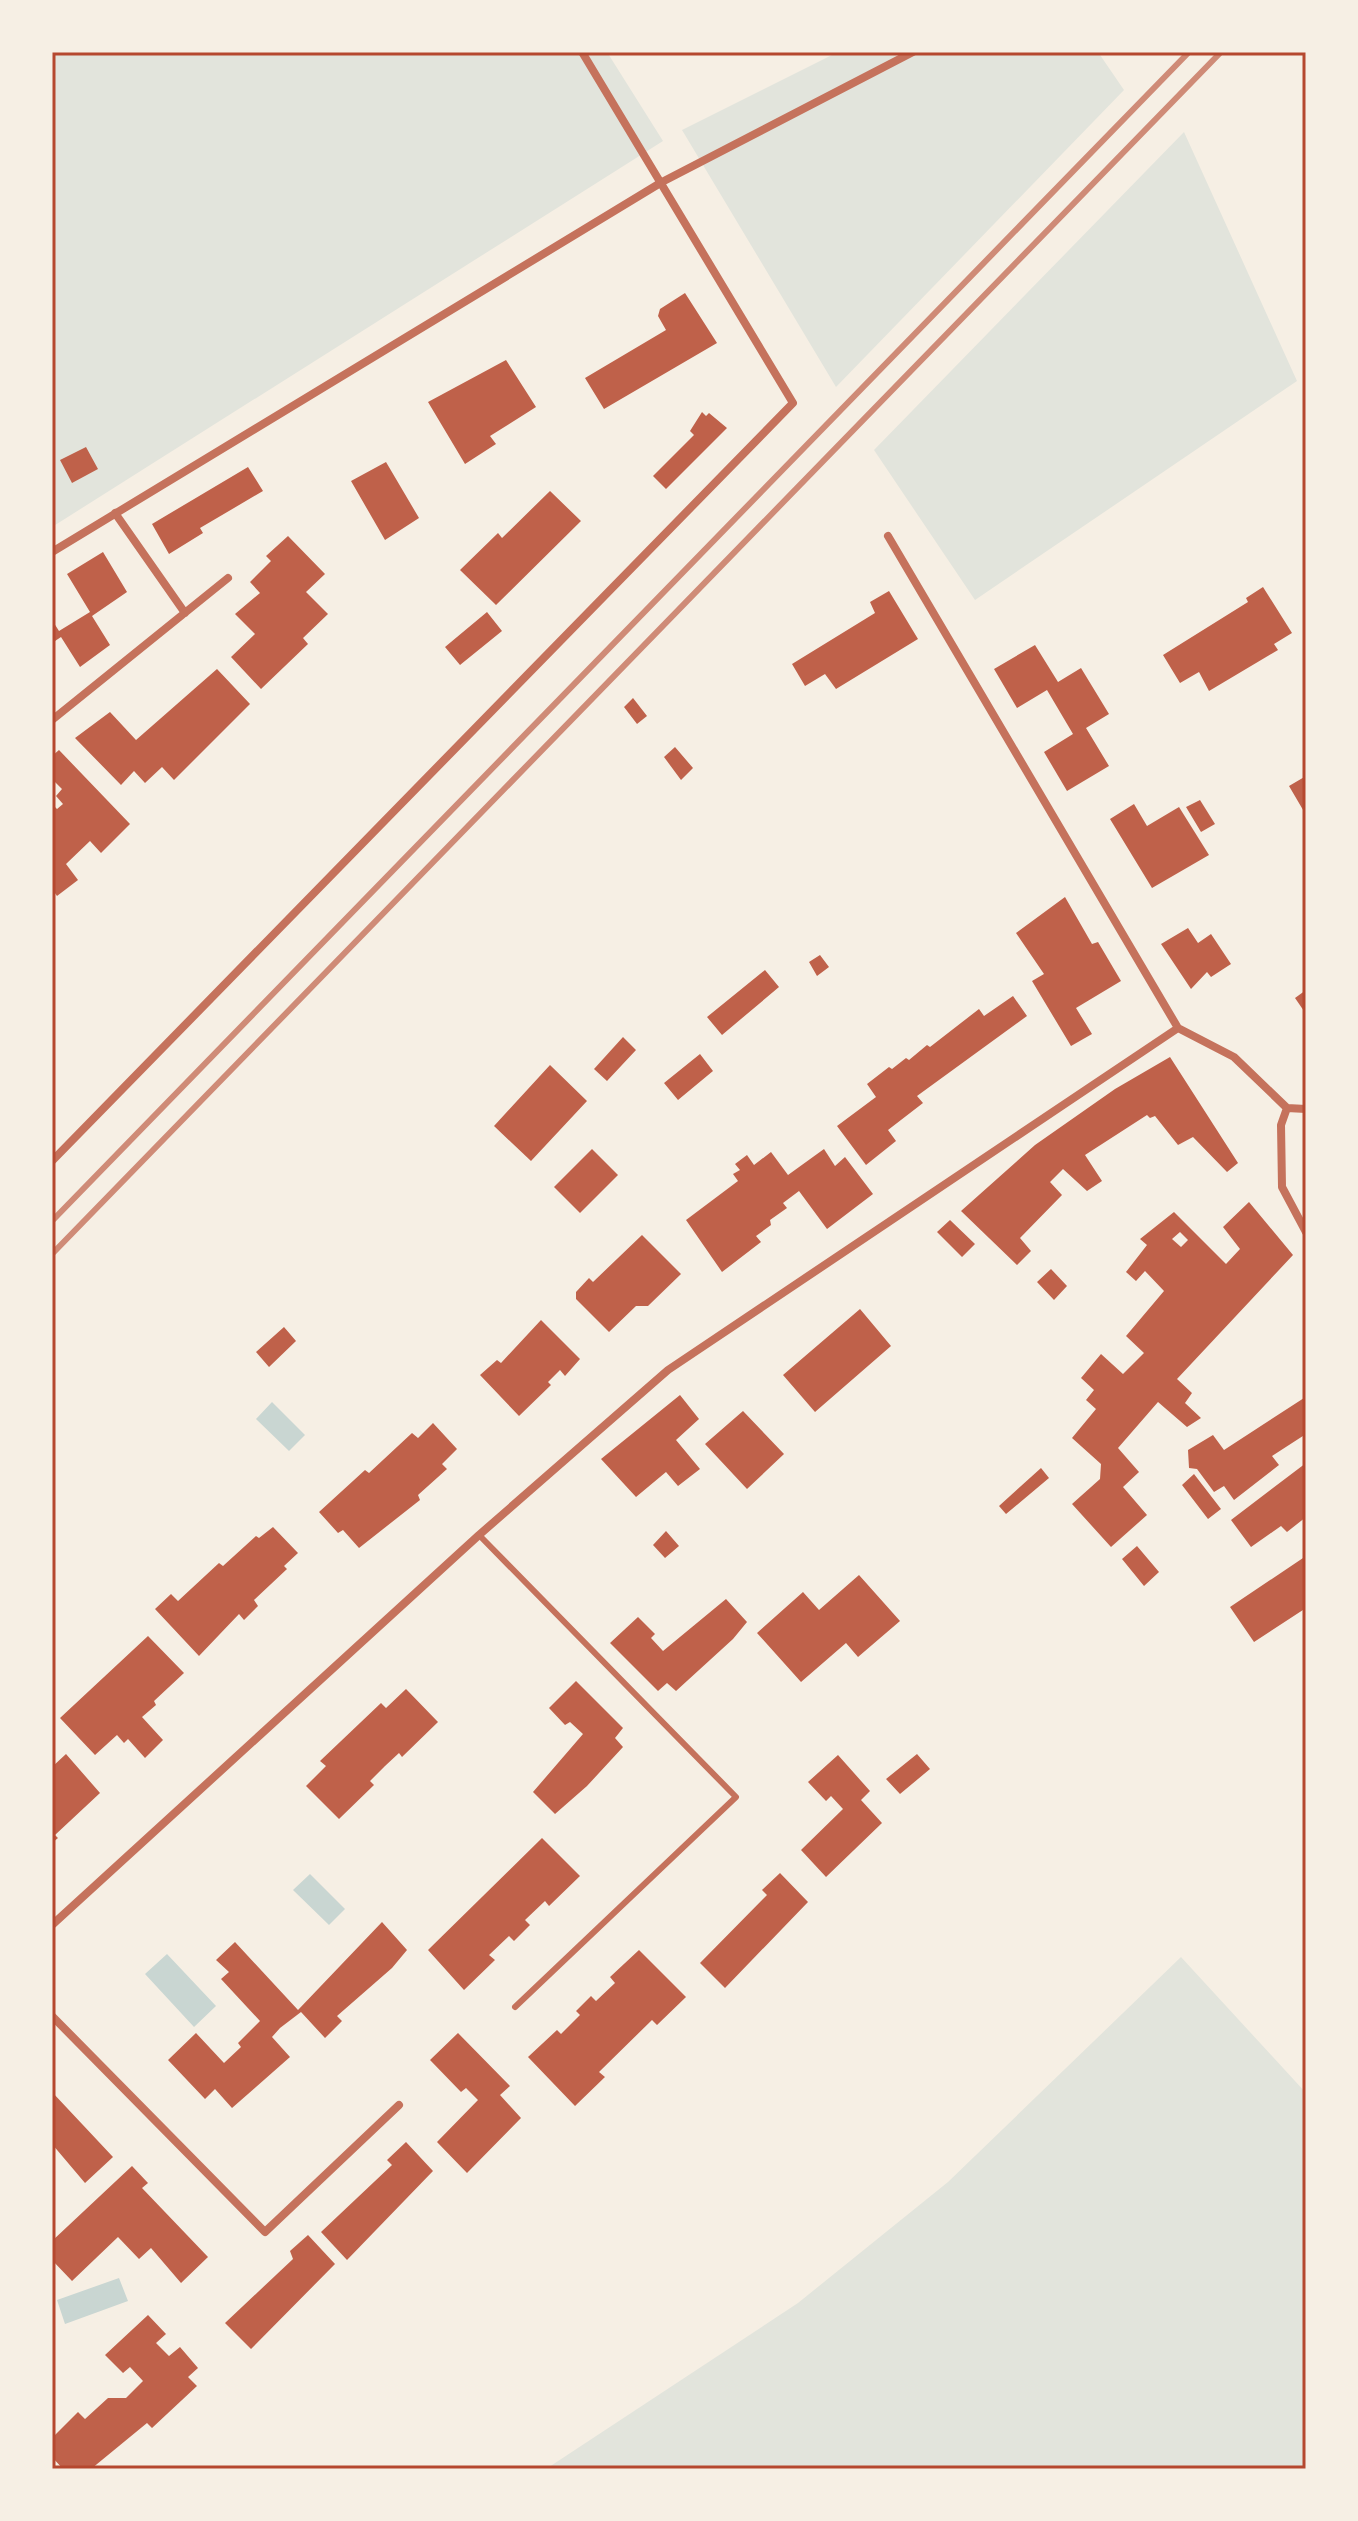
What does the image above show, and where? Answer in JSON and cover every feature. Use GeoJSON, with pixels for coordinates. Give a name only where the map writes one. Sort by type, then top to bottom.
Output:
{"type":"FeatureCollection","features":[{"type":"Feature","properties":{"kind":"street"},"geometry":{"type":"LineString","coordinates":[[52,1161],[793,403],[582,52]]}},
{"type":"Feature","properties":{"kind":"street"},"geometry":{"type":"LineString","coordinates":[[52,552],[662,182],[913,52]]}},
{"type":"Feature","properties":{"kind":"street"},"geometry":{"type":"LineString","coordinates":[[115,513],[185,613]]}},
{"type":"Feature","properties":{"kind":"street"},"geometry":{"type":"LineString","coordinates":[[888,536],[1178,1028],[1234,1057],[1287,1108],[1306,1109]]}},
{"type":"Feature","properties":{"kind":"street"},"geometry":{"type":"LineString","coordinates":[[52,720],[228,578]]}},
{"type":"Feature","properties":{"kind":"street"},"geometry":{"type":"LineString","coordinates":[[52,1925],[479,1535],[668,1370],[1178,1028]]}},
{"type":"Feature","properties":{"kind":"street"},"geometry":{"type":"LineString","coordinates":[[1287,1108],[1281,1125],[1282,1187],[1306,1232]]}},
{"type":"Feature","properties":{"kind":"street"},"geometry":{"type":"LineString","coordinates":[[52,2016],[265,2232],[399,2105]]}},
{"type":"Feature","properties":{"kind":"lane"},"geometry":{"type":"LineString","coordinates":[[479,1535],[736,1797],[515,2007]]}},
{"type":"Feature","properties":{"kind":"shaded area"},"geometry":{"type":"Polygon","coordinates":[[[52,52],[607,52],[663,141],[52,527],[52,52]]]}},
{"type":"Feature","properties":{"kind":"shaded area"},"geometry":{"type":"Polygon","coordinates":[[[838,52],[1098,52],[1124,90],[836,387],[682,130],[838,52]]]}},
{"type":"Feature","properties":{"kind":"shaded area"},"geometry":{"type":"Polygon","coordinates":[[[1184,132],[1297,381],[975,600],[874,450],[1184,132]]]}},
{"type":"Feature","properties":{"kind":"shaded area"},"geometry":{"type":"Polygon","coordinates":[[[272,1402],[305,1435],[289,1451],[256,1419],[272,1402]]]}},
{"type":"Feature","properties":{"kind":"shaded area"},"geometry":{"type":"Polygon","coordinates":[[[310,1874],[345,1909],[329,1925],[293,1890],[310,1874]]]}},
{"type":"Feature","properties":{"kind":"shaded area"},"geometry":{"type":"Polygon","coordinates":[[[167,1954],[216,2006],[194,2027],[145,1974],[167,1954]]]}},
{"type":"Feature","properties":{"kind":"shaded area"},"geometry":{"type":"Polygon","coordinates":[[[1181,1957],[1306,2093],[1306,2469],[546,2469],[798,2303],[948,2182],[1181,1957]]]}},
{"type":"Feature","properties":{"kind":"shaded area"},"geometry":{"type":"Polygon","coordinates":[[[119,2278],[128,2301],[65,2324],[57,2300],[119,2278]]]}},
{"type":"Feature","properties":{"kind":"building"},"geometry":{"type":"Polygon","coordinates":[[[685,293],[717,343],[604,409],[585,378],[666,330],[658,316],[660,309],[685,293]]]}},
{"type":"Feature","properties":{"kind":"building"},"geometry":{"type":"Polygon","coordinates":[[[506,360],[536,407],[490,436],[496,444],[465,464],[428,402],[506,360]]]}},
{"type":"Feature","properties":{"kind":"building"},"geometry":{"type":"Polygon","coordinates":[[[702,412],[706,416],[709,413],[727,428],[666,489],[653,476],[694,435],[690,431],[702,412]]]}},
{"type":"Feature","properties":{"kind":"building"},"geometry":{"type":"Polygon","coordinates":[[[86,447],[98,469],[72,483],[60,460],[86,447]]]}},
{"type":"Feature","properties":{"kind":"building"},"geometry":{"type":"Polygon","coordinates":[[[386,462],[419,518],[385,540],[351,481],[386,462]]]}},
{"type":"Feature","properties":{"kind":"building"},"geometry":{"type":"Polygon","coordinates":[[[248,467],[263,491],[200,528],[203,533],[169,554],[152,524],[248,467]]]}},
{"type":"Feature","properties":{"kind":"building"},"geometry":{"type":"Polygon","coordinates":[[[550,491],[581,521],[496,605],[460,570],[498,533],[502,538],[550,491]]]}},
{"type":"Feature","properties":{"kind":"building"},"geometry":{"type":"Polygon","coordinates":[[[288,536],[325,574],[306,592],[328,614],[303,638],[308,644],[261,689],[231,657],[255,634],[235,614],[260,593],[250,582],[271,561],[266,556],[288,536]]]}},
{"type":"Feature","properties":{"kind":"building"},"geometry":{"type":"Polygon","coordinates":[[[103,552],[127,592],[92,616],[110,645],[80,667],[61,637],[52,643],[52,620],[59,631],[90,612],[67,574],[103,552]]]}},
{"type":"Feature","properties":{"kind":"building"},"geometry":{"type":"Polygon","coordinates":[[[1263,587],[1292,633],[1274,644],[1278,650],[1209,691],[1199,672],[1180,683],[1163,655],[1248,602],[1246,598],[1263,587]]]}},
{"type":"Feature","properties":{"kind":"building"},"geometry":{"type":"Polygon","coordinates":[[[889,591],[918,639],[836,689],[825,674],[805,686],[792,664],[875,613],[870,602],[889,591]]]}},
{"type":"Feature","properties":{"kind":"building"},"geometry":{"type":"Polygon","coordinates":[[[487,612],[502,631],[460,665],[445,647],[487,612]]]}},
{"type":"Feature","properties":{"kind":"building"},"geometry":{"type":"Polygon","coordinates":[[[1035,645],[1058,682],[1081,668],[1109,714],[1086,728],[1109,766],[1067,791],[1044,752],[1073,734],[1047,690],[1017,708],[994,669],[1035,645]]]}},
{"type":"Feature","properties":{"kind":"building"},"geometry":{"type":"Polygon","coordinates":[[[217,669],[250,704],[174,780],[162,767],[145,783],[134,771],[121,785],[75,738],[110,712],[136,740],[217,669]]]}},
{"type":"Feature","properties":{"kind":"building"},"geometry":{"type":"Polygon","coordinates":[[[633,698],[647,716],[637,724],[624,707],[633,698]]]}},
{"type":"Feature","properties":{"kind":"building"},"geometry":{"type":"Polygon","coordinates":[[[675,747],[693,768],[681,780],[664,757],[675,747]]]}},
{"type":"Feature","properties":{"kind":"building"},"geometry":{"type":"Polygon","coordinates":[[[59,750],[130,824],[101,853],[90,841],[66,864],[78,880],[57,896],[52,889],[52,804],[57,809],[63,804],[56,796],[62,789],[52,779],[52,756],[59,750]]]}},
{"type":"Feature","properties":{"kind":"building"},"geometry":{"type":"Polygon","coordinates":[[[1306,776],[1306,815],[1289,786],[1306,776]]]}},
{"type":"Feature","properties":{"kind":"building"},"geometry":{"type":"Polygon","coordinates":[[[1200,800],[1215,824],[1201,832],[1186,807],[1200,800]]]}},
{"type":"Feature","properties":{"kind":"building"},"geometry":{"type":"Polygon","coordinates":[[[1134,804],[1147,826],[1179,807],[1209,855],[1152,888],[1110,819],[1134,804]]]}},
{"type":"Feature","properties":{"kind":"building"},"geometry":{"type":"Polygon","coordinates":[[[1065,897],[1092,944],[1098,942],[1121,981],[1076,1008],[1092,1034],[1071,1046],[1032,981],[1044,974],[1016,933],[1065,897]]]}},
{"type":"Feature","properties":{"kind":"building"},"geometry":{"type":"Polygon","coordinates":[[[1188,928],[1198,943],[1211,934],[1231,964],[1211,977],[1207,972],[1191,989],[1161,944],[1188,928]]]}},
{"type":"Feature","properties":{"kind":"building"},"geometry":{"type":"Polygon","coordinates":[[[820,955],[829,967],[817,976],[809,962],[820,955]]]}},
{"type":"Feature","properties":{"kind":"building"},"geometry":{"type":"Polygon","coordinates":[[[765,970],[779,987],[722,1035],[707,1017],[765,970]]]}},
{"type":"Feature","properties":{"kind":"building"},"geometry":{"type":"Polygon","coordinates":[[[1306,990],[1306,1014],[1295,998],[1306,990]]]}},
{"type":"Feature","properties":{"kind":"building"},"geometry":{"type":"Polygon","coordinates":[[[1013,996],[1027,1016],[917,1096],[923,1103],[888,1130],[896,1141],[866,1165],[837,1126],[876,1097],[867,1084],[889,1067],[892,1069],[906,1058],[909,1060],[927,1045],[930,1047],[979,1009],[984,1016],[1013,996]]]}},
{"type":"Feature","properties":{"kind":"building"},"geometry":{"type":"Polygon","coordinates":[[[623,1037],[636,1050],[607,1081],[594,1069],[623,1037]]]}},
{"type":"Feature","properties":{"kind":"building"},"geometry":{"type":"Polygon","coordinates":[[[700,1054],[713,1071],[678,1100],[664,1083],[700,1054]]]}},
{"type":"Feature","properties":{"kind":"building"},"geometry":{"type":"Polygon","coordinates":[[[1170,1057],[1238,1163],[1227,1172],[1193,1137],[1178,1145],[1155,1116],[1150,1118],[1147,1115],[1085,1155],[1102,1181],[1087,1191],[1063,1169],[1050,1182],[1062,1195],[1020,1238],[1031,1251],[1017,1265],[961,1211],[1035,1145],[1115,1089],[1170,1057]]]}},
{"type":"Feature","properties":{"kind":"building"},"geometry":{"type":"Polygon","coordinates":[[[550,1065],[587,1101],[531,1161],[494,1126],[550,1065]]]}},
{"type":"Feature","properties":{"kind":"building"},"geometry":{"type":"Polygon","coordinates":[[[592,1149],[618,1175],[580,1213],[554,1187],[592,1149]]]}},
{"type":"Feature","properties":{"kind":"building"},"geometry":{"type":"Polygon","coordinates":[[[824,1149],[835,1166],[845,1157],[873,1194],[827,1229],[799,1191],[783,1203],[787,1208],[770,1220],[771,1225],[756,1236],[761,1242],[722,1272],[686,1220],[738,1181],[733,1174],[740,1170],[735,1164],[747,1155],[754,1165],[771,1152],[788,1175],[824,1149]]]}},
{"type":"Feature","properties":{"kind":"building"},"geometry":{"type":"Polygon","coordinates":[[[1249,1202],[1293,1255],[1177,1379],[1192,1393],[1185,1403],[1201,1418],[1187,1427],[1158,1402],[1118,1448],[1139,1472],[1123,1487],[1147,1515],[1111,1547],[1072,1504],[1100,1479],[1101,1464],[1072,1438],[1096,1409],[1086,1400],[1094,1390],[1081,1378],[1101,1354],[1123,1374],[1144,1353],[1126,1336],[1164,1291],[1145,1271],[1136,1281],[1126,1272],[1147,1245],[1140,1239],[1174,1212],[1226,1264],[1240,1249],[1223,1227],[1249,1202]],[[1180,1232],[1172,1239],[1181,1247],[1188,1240],[1180,1232]]]}},
{"type":"Feature","properties":{"kind":"building"},"geometry":{"type":"Polygon","coordinates":[[[950,1220],[975,1244],[962,1257],[937,1232],[950,1220]]]}},
{"type":"Feature","properties":{"kind":"building"},"geometry":{"type":"Polygon","coordinates":[[[642,1235],[681,1274],[648,1306],[636,1306],[609,1332],[576,1299],[576,1292],[589,1278],[593,1282],[642,1235]]]}},
{"type":"Feature","properties":{"kind":"building"},"geometry":{"type":"Polygon","coordinates":[[[1051,1269],[1067,1286],[1054,1300],[1037,1282],[1051,1269]]]}},
{"type":"Feature","properties":{"kind":"building"},"geometry":{"type":"Polygon","coordinates":[[[860,1309],[891,1346],[815,1412],[783,1375],[860,1309]]]}},
{"type":"Feature","properties":{"kind":"building"},"geometry":{"type":"Polygon","coordinates":[[[541,1320],[580,1359],[565,1376],[560,1370],[548,1382],[551,1385],[519,1416],[480,1375],[497,1360],[501,1363],[541,1320]]]}},
{"type":"Feature","properties":{"kind":"building"},"geometry":{"type":"Polygon","coordinates":[[[284,1327],[296,1341],[269,1367],[256,1352],[284,1327]]]}},
{"type":"Feature","properties":{"kind":"building"},"geometry":{"type":"Polygon","coordinates":[[[680,1395],[699,1419],[676,1440],[700,1469],[678,1486],[666,1472],[636,1497],[601,1459],[680,1395]]]}},
{"type":"Feature","properties":{"kind":"building"},"geometry":{"type":"Polygon","coordinates":[[[1304,1398],[1306,1434],[1272,1456],[1279,1465],[1234,1500],[1224,1486],[1214,1492],[1197,1469],[1189,1468],[1188,1450],[1213,1435],[1224,1450],[1304,1398]]]}},
{"type":"Feature","properties":{"kind":"building"},"geometry":{"type":"Polygon","coordinates":[[[743,1411],[784,1454],[747,1489],[705,1444],[743,1411]]]}},
{"type":"Feature","properties":{"kind":"building"},"geometry":{"type":"Polygon","coordinates":[[[433,1423],[457,1449],[442,1464],[447,1469],[418,1495],[420,1500],[359,1548],[343,1530],[338,1533],[319,1512],[365,1470],[369,1473],[412,1433],[418,1438],[433,1423]]]}},
{"type":"Feature","properties":{"kind":"building"},"geometry":{"type":"Polygon","coordinates":[[[1306,1463],[1306,1517],[1287,1532],[1281,1526],[1251,1547],[1231,1520],[1306,1463]]]}},
{"type":"Feature","properties":{"kind":"building"},"geometry":{"type":"Polygon","coordinates":[[[1041,1468],[1049,1478],[1006,1514],[999,1506],[1041,1468]]]}},
{"type":"Feature","properties":{"kind":"building"},"geometry":{"type":"Polygon","coordinates":[[[1194,1474],[1221,1509],[1208,1519],[1182,1485],[1194,1474]]]}},
{"type":"Feature","properties":{"kind":"building"},"geometry":{"type":"Polygon","coordinates":[[[273,1527],[298,1553],[284,1566],[287,1569],[254,1600],[258,1606],[244,1620],[239,1614],[199,1656],[155,1609],[171,1594],[178,1601],[219,1563],[223,1566],[256,1536],[259,1538],[273,1527]]]}},
{"type":"Feature","properties":{"kind":"building"},"geometry":{"type":"Polygon","coordinates":[[[666,1531],[679,1546],[665,1558],[653,1545],[666,1531]]]}},
{"type":"Feature","properties":{"kind":"building"},"geometry":{"type":"Polygon","coordinates":[[[1137,1546],[1159,1572],[1144,1586],[1122,1559],[1137,1546]]]}},
{"type":"Feature","properties":{"kind":"building"},"geometry":{"type":"Polygon","coordinates":[[[1306,1556],[1306,1608],[1254,1642],[1230,1607],[1306,1556]]]}},
{"type":"Feature","properties":{"kind":"building"},"geometry":{"type":"Polygon","coordinates":[[[859,1575],[900,1621],[858,1657],[846,1643],[801,1682],[757,1633],[803,1592],[819,1610],[859,1575]]]}},
{"type":"Feature","properties":{"kind":"building"},"geometry":{"type":"Polygon","coordinates":[[[726,1599],[747,1622],[733,1639],[676,1691],[667,1683],[658,1691],[610,1643],[638,1617],[655,1634],[651,1638],[663,1651],[726,1599]]]}},
{"type":"Feature","properties":{"kind":"building"},"geometry":{"type":"Polygon","coordinates":[[[148,1636],[184,1673],[142,1717],[163,1740],[145,1758],[128,1739],[124,1743],[117,1735],[95,1755],[60,1718],[148,1636]]]}},
{"type":"Feature","properties":{"kind":"building"},"geometry":{"type":"Polygon","coordinates":[[[576,1681],[623,1728],[615,1738],[623,1747],[587,1786],[555,1814],[533,1792],[583,1734],[570,1722],[565,1725],[549,1708],[576,1681]]]}},
{"type":"Feature","properties":{"kind":"building"},"geometry":{"type":"Polygon","coordinates":[[[406,1689],[438,1722],[402,1757],[399,1753],[385,1766],[370,1781],[374,1785],[339,1819],[306,1786],[326,1766],[320,1761],[381,1703],[386,1708],[406,1689]]]}},
{"type":"Feature","properties":{"kind":"building"},"geometry":{"type":"Polygon","coordinates":[[[66,1754],[100,1793],[55,1835],[58,1838],[52,1843],[52,1767],[66,1754]]]}},
{"type":"Feature","properties":{"kind":"building"},"geometry":{"type":"Polygon","coordinates":[[[917,1754],[930,1769],[900,1794],[886,1779],[917,1754]]]}},
{"type":"Feature","properties":{"kind":"building"},"geometry":{"type":"Polygon","coordinates":[[[838,1755],[870,1791],[861,1800],[882,1823],[826,1877],[801,1850],[843,1809],[831,1796],[826,1801],[808,1782],[838,1755]]]}},
{"type":"Feature","properties":{"kind":"building"},"geometry":{"type":"Polygon","coordinates":[[[542,1838],[580,1876],[549,1906],[545,1901],[525,1920],[530,1925],[514,1941],[509,1936],[489,1955],[495,1960],[464,1990],[428,1950],[542,1838]]]}},
{"type":"Feature","properties":{"kind":"building"},"geometry":{"type":"Polygon","coordinates":[[[780,1873],[808,1902],[725,1988],[700,1963],[767,1895],[762,1890],[780,1873]]]}},
{"type":"Feature","properties":{"kind":"building"},"geometry":{"type":"Polygon","coordinates":[[[382,1922],[407,1950],[392,1968],[337,2016],[342,2021],[325,2038],[301,2012],[280,2028],[272,2037],[290,2057],[232,2108],[215,2089],[205,2099],[168,2060],[196,2033],[224,2063],[241,2047],[238,2043],[260,2021],[221,1979],[229,1972],[216,1960],[235,1942],[298,2010],[382,1922]]]}},
{"type":"Feature","properties":{"kind":"building"},"geometry":{"type":"Polygon","coordinates":[[[639,1950],[686,1997],[657,2025],[652,2020],[599,2072],[605,2077],[575,2106],[528,2057],[557,2030],[561,2034],[580,2015],[576,2011],[591,1996],[596,2001],[615,1983],[610,1977],[639,1950]]]}},
{"type":"Feature","properties":{"kind":"building"},"geometry":{"type":"Polygon","coordinates":[[[458,2033],[510,2086],[500,2095],[521,2118],[467,2173],[437,2142],[478,2100],[466,2088],[461,2092],[430,2060],[458,2033]]]}},
{"type":"Feature","properties":{"kind":"building"},"geometry":{"type":"Polygon","coordinates":[[[52,2092],[113,2157],[85,2183],[52,2144],[52,2092]]]}},
{"type":"Feature","properties":{"kind":"building"},"geometry":{"type":"Polygon","coordinates":[[[406,2142],[433,2171],[347,2260],[321,2232],[392,2165],[387,2160],[406,2142]]]}},
{"type":"Feature","properties":{"kind":"building"},"geometry":{"type":"Polygon","coordinates":[[[132,2166],[148,2183],[142,2188],[208,2257],[181,2283],[151,2248],[139,2259],[118,2237],[72,2281],[52,2260],[52,2241],[132,2166]]]}},
{"type":"Feature","properties":{"kind":"building"},"geometry":{"type":"Polygon","coordinates":[[[308,2235],[335,2264],[251,2349],[225,2323],[293,2259],[290,2251],[308,2235]]]}},
{"type":"Feature","properties":{"kind":"building"},"geometry":{"type":"Polygon","coordinates":[[[148,2315],[166,2334],[156,2343],[169,2356],[180,2347],[198,2368],[188,2377],[197,2386],[152,2428],[147,2423],[91,2469],[63,2469],[52,2457],[52,2438],[78,2412],[85,2419],[108,2398],[126,2398],[143,2381],[130,2367],[123,2373],[105,2355],[148,2315]]]}},
{"type":"Feature","properties":{"kind":"railway"},"geometry":{"type":"LineString","coordinates":[[52,1221],[1189,52]]}},
{"type":"Feature","properties":{"kind":"railway"},"geometry":{"type":"LineString","coordinates":[[52,1254],[1221,52]]}}]}
